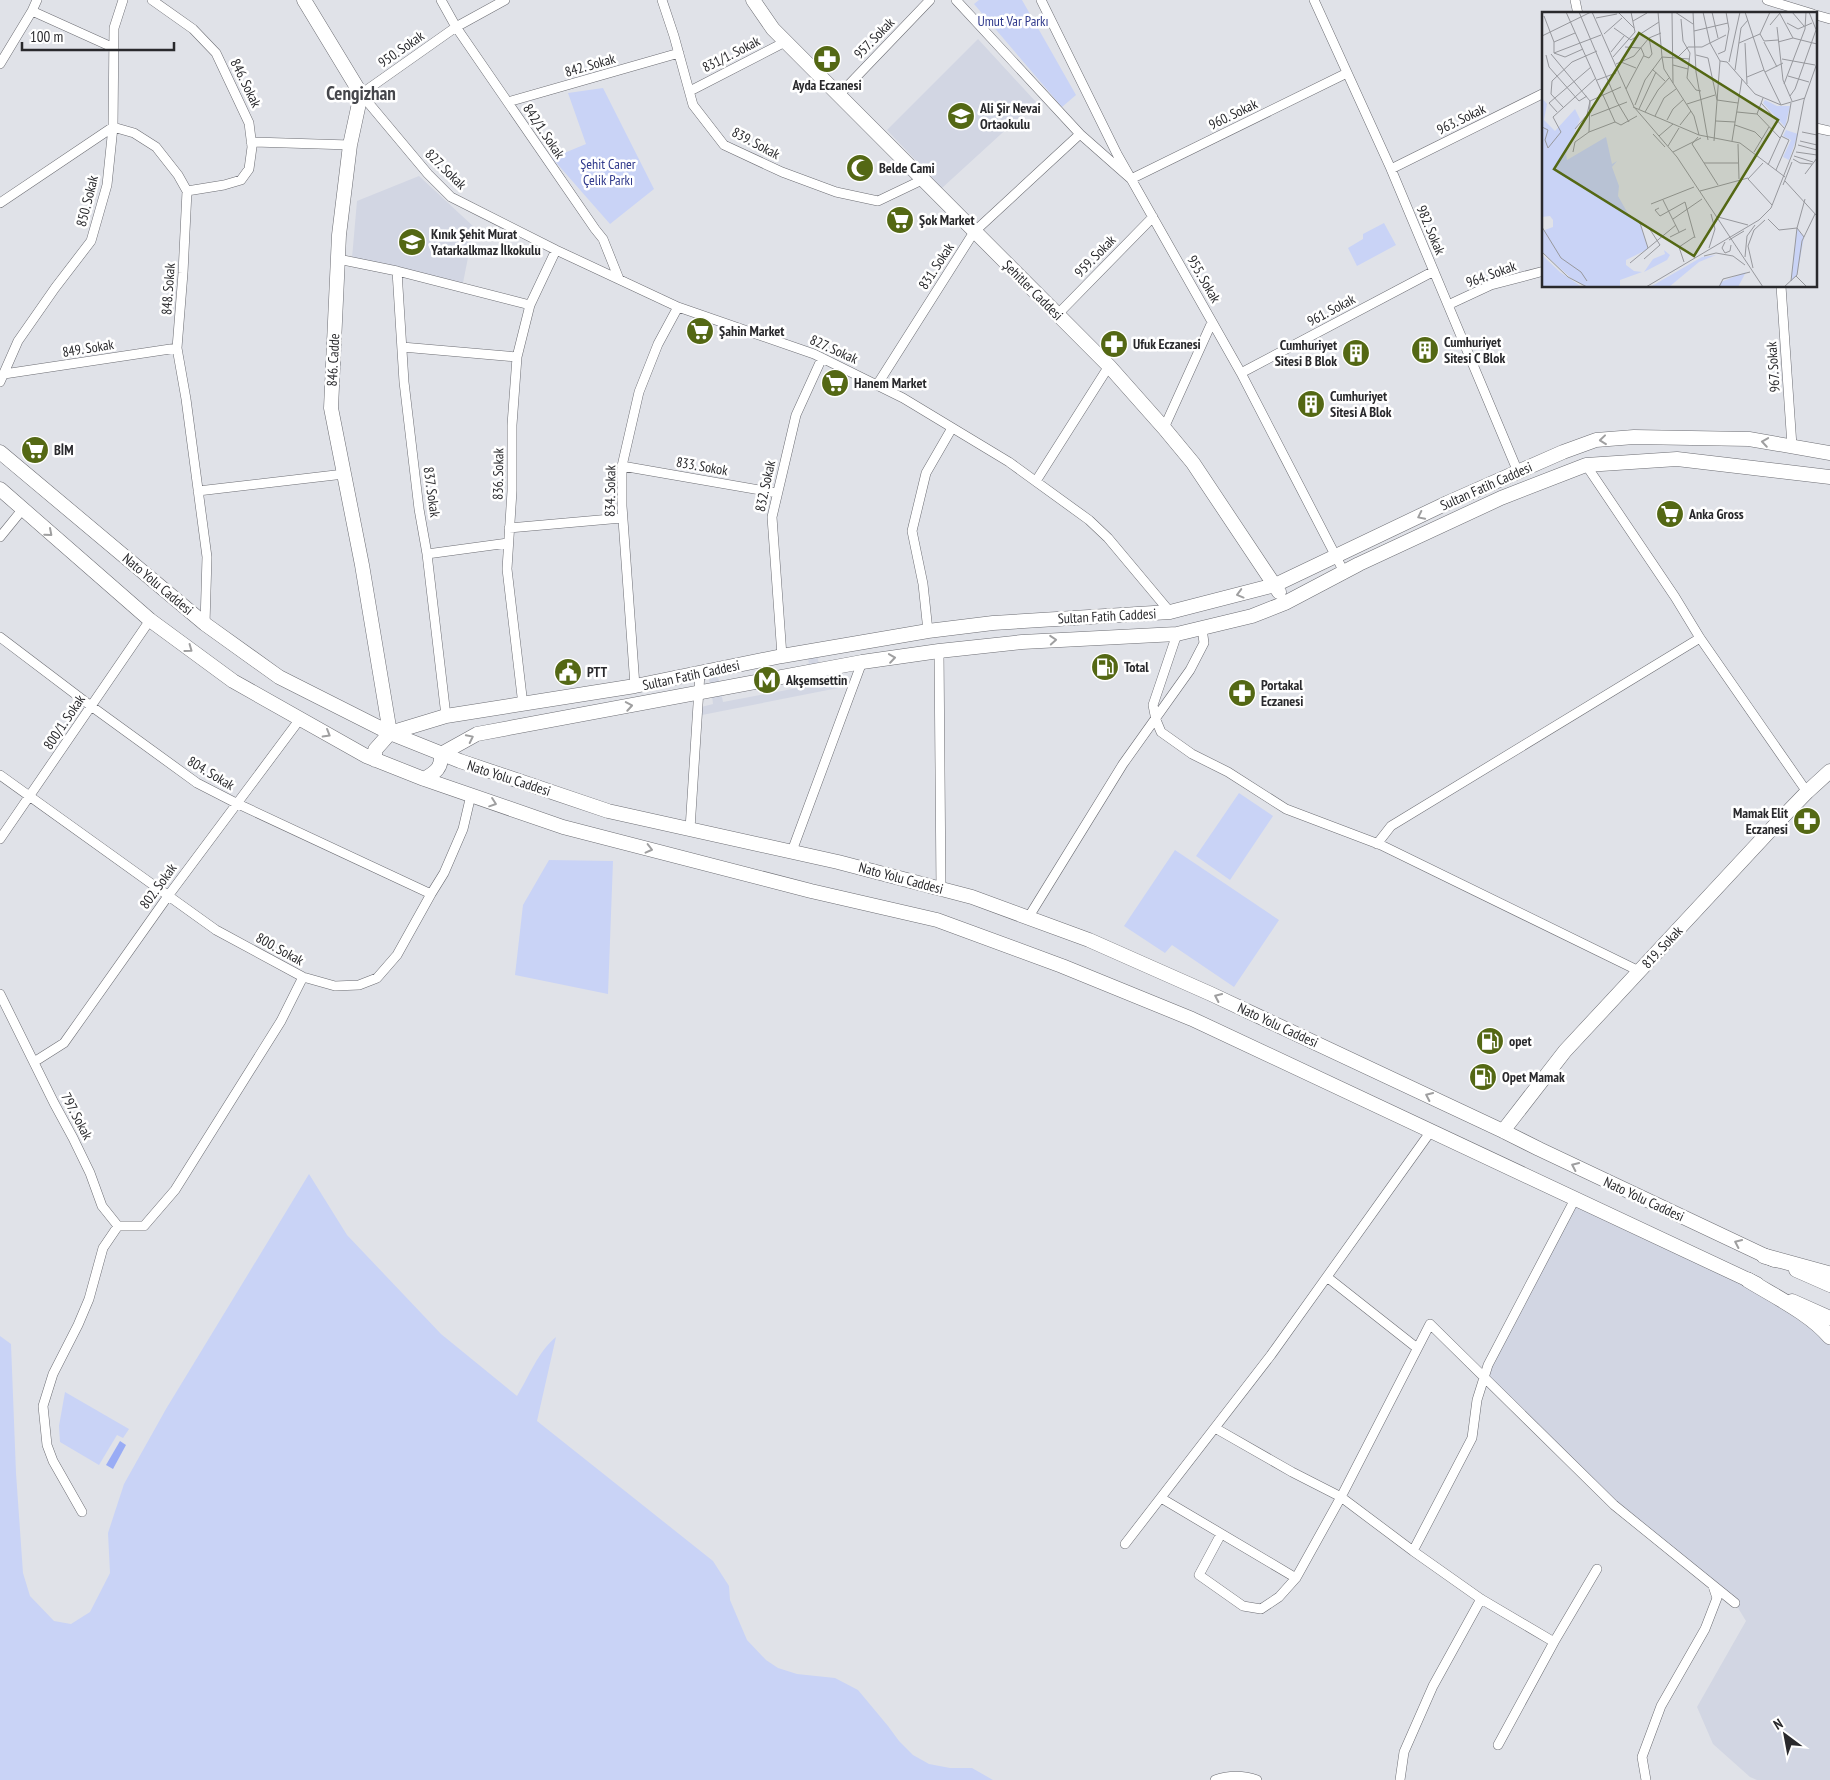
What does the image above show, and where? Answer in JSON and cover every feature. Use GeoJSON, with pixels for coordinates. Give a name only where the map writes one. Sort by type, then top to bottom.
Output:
{"type":"FeatureCollection","features":[{"type":"Feature","properties":{"kind":"main road"},"geometry":{"type":"LineString","coordinates":[[304,0],[361,94]]}},
{"type":"Feature","properties":{"kind":"main road","name":"Şehitler Caddesi"},"geometry":{"type":"LineString","coordinates":[[753,0],[773,29],[785,42],[1108,366],[1164,428],[1193,463],[1286,603]]}},
{"type":"Feature","properties":{"kind":"main road","name":"846. Cadde"},"geometry":{"type":"LineString","coordinates":[[361,94],[350,145],[339,235],[331,408],[362,564],[390,733]]}},
{"type":"Feature","properties":{"kind":"main road","name":"Sultan Fatih Caddesi"},"geometry":{"type":"LineString","coordinates":[[390,733],[446,716],[635,686],[782,656],[928,630],[993,623],[1170,612],[1275,585],[1518,472],[1596,440],[1634,437],[1749,439],[1830,453]]}},
{"type":"Feature","properties":{"kind":"main road","name":"Nato Yolu Caddesi"},"geometry":{"type":"LineString","coordinates":[[0,452],[205,624],[278,677],[390,733],[441,754],[608,811],[838,862],[972,897],[1088,940],[1211,994],[1764,1256],[1830,1285]]}},
{"type":"Feature","properties":{"kind":"main road","name":"Sultan Fatih Caddesi"},"geometry":{"type":"LineString","coordinates":[[441,754],[477,734],[862,662],[1022,642],[1177,634],[1252,616],[1286,603],[1344,572],[1501,498],[1586,465],[1677,459],[1830,477]]}},
{"type":"Feature","properties":{"kind":"main road","name":"Nato Yolu Caddesi"},"geometry":{"type":"LineString","coordinates":[[0,489],[150,620],[234,681],[375,760],[471,796],[563,827],[811,891],[937,920],[1062,966],[1192,1019],[1830,1318]]}},
{"type":"Feature","properties":{"kind":"main road"},"geometry":{"type":"LineString","coordinates":[[375,760],[375,750],[390,733]]}},
{"type":"Feature","properties":{"kind":"main road"},"geometry":{"type":"LineString","coordinates":[[424,779],[435,772],[442,763],[441,754]]}},
{"type":"Feature","properties":{"kind":"main road","name":"819. Sokak"},"geometry":{"type":"LineString","coordinates":[[1503,1131],[1565,1051],[1807,792],[1830,771]]}},
{"type":"Feature","properties":{"kind":"main road"},"geometry":{"type":"LineString","coordinates":[[1764,1256],[1830,1274]]}},
{"type":"Feature","properties":{"kind":"main road"},"geometry":{"type":"LineString","coordinates":[[1748,1280],[1798,1311],[1824,1330],[1830,1337]]}},
{"type":"Feature","properties":{"kind":"street"},"geometry":{"type":"LineString","coordinates":[[0,64],[37,0]]}},
{"type":"Feature","properties":{"kind":"street","name":"850. Sokak"},"geometry":{"type":"LineString","coordinates":[[2,378],[18,341],[91,241],[107,185],[113,127],[114,28],[123,0]]}},
{"type":"Feature","properties":{"kind":"street","name":"846. Sokak"},"geometry":{"type":"LineString","coordinates":[[152,0],[194,29],[216,53],[249,123],[251,142],[249,169],[241,180],[224,186],[187,192]]}},
{"type":"Feature","properties":{"kind":"street","name":"842/1. Sokak"},"geometry":{"type":"LineString","coordinates":[[441,0],[456,28],[603,239],[619,279]]}},
{"type":"Feature","properties":{"kind":"street","name":"950. Sokak"},"geometry":{"type":"LineString","coordinates":[[361,94],[456,28],[505,0]]}},
{"type":"Feature","properties":{"kind":"street","name":"839. Sokak"},"geometry":{"type":"LineString","coordinates":[[662,0],[694,105],[724,145],[791,175],[836,192],[878,201],[922,180]]}},
{"type":"Feature","properties":{"kind":"street","name":"957. Sokak"},"geometry":{"type":"LineString","coordinates":[[838,96],[930,0]]}},
{"type":"Feature","properties":{"kind":"street"},"geometry":{"type":"LineString","coordinates":[[956,0],[1080,134],[1131,179]]}},
{"type":"Feature","properties":{"kind":"street","name":"955. Sokak"},"geometry":{"type":"LineString","coordinates":[[1041,0],[1117,154],[1241,373],[1337,555],[1344,572]]}},
{"type":"Feature","properties":{"kind":"street","name":"982. Sokak"},"geometry":{"type":"LineString","coordinates":[[1314,0],[1391,169],[1518,472]]}},
{"type":"Feature","properties":{"kind":"street"},"geometry":{"type":"LineString","coordinates":[[1767,0],[1808,12]]}},
{"type":"Feature","properties":{"kind":"street"},"geometry":{"type":"LineString","coordinates":[[32,11],[114,48]]}},
{"type":"Feature","properties":{"kind":"street"},"geometry":{"type":"LineString","coordinates":[[1818,15],[1830,19]]}},
{"type":"Feature","properties":{"kind":"street","name":"831/1. Sokak"},"geometry":{"type":"LineString","coordinates":[[690,91],[785,42]]}},
{"type":"Feature","properties":{"kind":"street","name":"842. Sokak"},"geometry":{"type":"LineString","coordinates":[[508,102],[679,54]]}},
{"type":"Feature","properties":{"kind":"street","name":"960. Sokak"},"geometry":{"type":"LineString","coordinates":[[1131,179],[1347,73]]}},
{"type":"Feature","properties":{"kind":"street","name":"827. Sokak"},"geometry":{"type":"LineString","coordinates":[[361,94],[428,174],[451,197],[556,250],[678,307],[822,358],[903,398],[1009,462],[1089,520],[1108,538],[1170,612]]}},
{"type":"Feature","properties":{"kind":"street","name":"963. Sokak"},"geometry":{"type":"LineString","coordinates":[[1391,169],[1542,94]]}},
{"type":"Feature","properties":{"kind":"street"},"geometry":{"type":"LineString","coordinates":[[0,203],[113,127],[134,133],[156,147],[178,175],[187,192]]}},
{"type":"Feature","properties":{"kind":"street","name":"831. Sokak"},"geometry":{"type":"LineString","coordinates":[[877,385],[974,232],[1080,134]]}},
{"type":"Feature","properties":{"kind":"street"},"geometry":{"type":"LineString","coordinates":[[251,142],[350,145]]}},
{"type":"Feature","properties":{"kind":"street","name":"848. Sokak"},"geometry":{"type":"LineString","coordinates":[[187,192],[177,348],[186,399],[207,558],[205,624]]}},
{"type":"Feature","properties":{"kind":"street","name":"959. Sokak"},"geometry":{"type":"LineString","coordinates":[[1057,315],[1153,217]]}},
{"type":"Feature","properties":{"kind":"street","name":"836. Sokak"},"geometry":{"type":"LineString","coordinates":[[523,704],[507,568],[512,491],[512,425],[518,357],[530,305],[556,250]]}},
{"type":"Feature","properties":{"kind":"street"},"geometry":{"type":"LineString","coordinates":[[338,259],[397,271],[530,305]]}},
{"type":"Feature","properties":{"kind":"street","name":"837. Sokak"},"geometry":{"type":"LineString","coordinates":[[397,271],[404,382],[446,716]]}},
{"type":"Feature","properties":{"kind":"street","name":"961. Sokak"},"geometry":{"type":"LineString","coordinates":[[1241,373],[1434,271]]}},
{"type":"Feature","properties":{"kind":"street","name":"964. Sokak"},"geometry":{"type":"LineString","coordinates":[[1448,305],[1491,285],[1542,271]]}},
{"type":"Feature","properties":{"kind":"street","name":"967. Sokak"},"geometry":{"type":"LineString","coordinates":[[1781,288],[1792,446]]}},
{"type":"Feature","properties":{"kind":"street","name":"834. Sokak"},"geometry":{"type":"LineString","coordinates":[[635,686],[622,518],[622,466],[639,392],[658,344],[678,307]]}},
{"type":"Feature","properties":{"kind":"street"},"geometry":{"type":"LineString","coordinates":[[1164,428],[1212,322]]}},
{"type":"Feature","properties":{"kind":"street"},"geometry":{"type":"LineString","coordinates":[[402,347],[518,357]]}},
{"type":"Feature","properties":{"kind":"street","name":"849. Sokak"},"geometry":{"type":"LineString","coordinates":[[2,378],[177,348]]}},
{"type":"Feature","properties":{"kind":"street","name":"832. Sokak"},"geometry":{"type":"LineString","coordinates":[[782,656],[772,518],[796,415],[822,358]]}},
{"type":"Feature","properties":{"kind":"street"},"geometry":{"type":"LineString","coordinates":[[1036,481],[1108,366]]}},
{"type":"Feature","properties":{"kind":"street"},"geometry":{"type":"LineString","coordinates":[[928,630],[923,584],[912,531],[926,473],[952,428]]}},
{"type":"Feature","properties":{"kind":"street"},"geometry":{"type":"LineString","coordinates":[[1586,465],[1675,597],[1700,638],[1807,792]]}},
{"type":"Feature","properties":{"kind":"street","name":"833. Sokok"},"geometry":{"type":"LineString","coordinates":[[622,466],[777,493]]}},
{"type":"Feature","properties":{"kind":"street"},"geometry":{"type":"LineString","coordinates":[[198,491],[344,474]]}},
{"type":"Feature","properties":{"kind":"street"},"geometry":{"type":"LineString","coordinates":[[0,537],[22,510]]}},
{"type":"Feature","properties":{"kind":"street"},"geometry":{"type":"LineString","coordinates":[[510,528],[622,518]]}},
{"type":"Feature","properties":{"kind":"street"},"geometry":{"type":"LineString","coordinates":[[427,554],[508,543]]}},
{"type":"Feature","properties":{"kind":"street","name":"800/1. Sokak"},"geometry":{"type":"LineString","coordinates":[[0,839],[150,620]]}},
{"type":"Feature","properties":{"kind":"street"},"geometry":{"type":"LineString","coordinates":[[1028,918],[1118,772],[1190,670],[1204,643],[1202,628]]}},
{"type":"Feature","properties":{"kind":"street"},"geometry":{"type":"LineString","coordinates":[[1177,634],[1154,705],[1156,720],[1161,732],[1192,754],[1228,772],[1286,809],[1377,844],[1639,972]]}},
{"type":"Feature","properties":{"kind":"street","name":"804. Sokak"},"geometry":{"type":"LineString","coordinates":[[0,637],[197,783],[236,804],[431,894]]}},
{"type":"Feature","properties":{"kind":"street"},"geometry":{"type":"LineString","coordinates":[[1377,844],[1391,826],[1700,638]]}},
{"type":"Feature","properties":{"kind":"street"},"geometry":{"type":"LineString","coordinates":[[939,651],[941,889]]}},
{"type":"Feature","properties":{"kind":"street"},"geometry":{"type":"LineString","coordinates":[[792,852],[862,662]]}},
{"type":"Feature","properties":{"kind":"street"},"geometry":{"type":"LineString","coordinates":[[690,829],[700,673]]}},
{"type":"Feature","properties":{"kind":"street","name":"802. Sokak"},"geometry":{"type":"LineString","coordinates":[[34,1062],[64,1043],[168,896],[300,719]]}},
{"type":"Feature","properties":{"kind":"street","name":"800. Sokak"},"geometry":{"type":"LineString","coordinates":[[0,775],[216,930],[303,977],[281,1021],[175,1190],[144,1226],[118,1226]]}},
{"type":"Feature","properties":{"kind":"street"},"geometry":{"type":"LineString","coordinates":[[303,977],[335,986],[359,985],[377,978],[397,955],[444,873],[464,829],[471,796]]}},
{"type":"Feature","properties":{"kind":"street","name":"797. Sokak"},"geometry":{"type":"LineString","coordinates":[[0,994],[74,1138],[102,1206],[118,1226]]}},
{"type":"Feature","properties":{"kind":"street"},"geometry":{"type":"LineString","coordinates":[[1125,1544],[1271,1355],[1431,1131]]}},
{"type":"Feature","properties":{"kind":"street"},"geometry":{"type":"LineString","coordinates":[[1413,1552],[1472,1438],[1477,1400],[1484,1375],[1575,1199]]}},
{"type":"Feature","properties":{"kind":"street"},"geometry":{"type":"LineString","coordinates":[[82,1512],[47,1445],[43,1406],[53,1374],[89,1299],[103,1248],[118,1226]]}},
{"type":"Feature","properties":{"kind":"street"},"geometry":{"type":"LineString","coordinates":[[1327,1277],[1417,1348]]}},
{"type":"Feature","properties":{"kind":"street"},"geometry":{"type":"LineString","coordinates":[[1221,1534],[1199,1575],[1243,1606],[1261,1610],[1279,1597],[1296,1578],[1342,1497],[1430,1324],[1484,1375],[1614,1505],[1735,1603]]}},
{"type":"Feature","properties":{"kind":"street"},"geometry":{"type":"LineString","coordinates":[[1214,1428],[1292,1472],[1342,1497],[1413,1552],[1481,1599],[1554,1642]]}},
{"type":"Feature","properties":{"kind":"street"},"geometry":{"type":"LineString","coordinates":[[1161,1498],[1296,1578]]}},
{"type":"Feature","properties":{"kind":"street"},"geometry":{"type":"LineString","coordinates":[[1498,1746],[1554,1642],[1597,1569]]}},
{"type":"Feature","properties":{"kind":"street"},"geometry":{"type":"LineString","coordinates":[[1646,1780],[1642,1757],[1662,1706],[1705,1629],[1717,1598],[1713,1585]]}},
{"type":"Feature","properties":{"kind":"street"},"geometry":{"type":"LineString","coordinates":[[1400,1780],[1404,1752],[1433,1686],[1481,1599]]}},
{"type":"Feature","properties":{"kind":"street"},"geometry":{"type":"LineString","coordinates":[[1215,1780],[1224,1776],[1257,1780]]}},
{"type":"Feature","properties":{"kind":"shaded area","name":"Ali Şir Nevai Ortaokulu"},"geometry":{"type":"Polygon","coordinates":[[[978,39],[1036,102],[942,188],[887,130],[978,39]]]}},
{"type":"Feature","properties":{"kind":"shaded area","name":"Kınık Şehit Murat Yatarkalkmaz İlkokulu"},"geometry":{"type":"Polygon","coordinates":[[[419,176],[474,227],[463,283],[352,258],[357,201],[419,176]]]}},
{"type":"Feature","properties":{"kind":"shaded area"},"geometry":{"type":"Polygon","coordinates":[[[829,641],[830,648],[816,651],[823,683],[837,681],[838,688],[702,715],[701,707],[713,704],[712,695],[703,699],[692,688],[695,685],[710,684],[707,673],[694,668],[829,641]],[[807,653],[717,671],[723,702],[813,685],[811,674],[801,667],[809,664],[807,653]]]}},
{"type":"Feature","properties":{"kind":"shaded area"},"geometry":{"type":"Polygon","coordinates":[[[1575,1199],[1748,1280],[1830,1337],[1830,1780],[1757,1780],[1750,1777],[1713,1744],[1697,1707],[1746,1621],[1735,1603],[1614,1505],[1484,1375],[1575,1199]]]}},
{"type":"Feature","properties":{"kind":"green space","name":"Umut Var Parkı"},"geometry":{"type":"Polygon","coordinates":[[[979,0],[1022,0],[1076,95],[1062,107],[974,4],[979,0]]]}},
{"type":"Feature","properties":{"kind":"green space","name":"Şehit Caner Çelik Parkı"},"geometry":{"type":"Polygon","coordinates":[[[603,88],[654,189],[610,224],[552,158],[586,144],[568,93],[603,88]]]}},
{"type":"Feature","properties":{"kind":"green space"},"geometry":{"type":"Polygon","coordinates":[[[1384,223],[1396,245],[1357,266],[1348,248],[1363,239],[1363,234],[1384,223]]]}},
{"type":"Feature","properties":{"kind":"green space"},"geometry":{"type":"Polygon","coordinates":[[[1239,793],[1273,816],[1230,880],[1196,856],[1239,793]]]}},
{"type":"Feature","properties":{"kind":"green space"},"geometry":{"type":"Polygon","coordinates":[[[1175,850],[1279,920],[1234,987],[1172,945],[1165,953],[1124,926],[1175,850]]]}},
{"type":"Feature","properties":{"kind":"green space"},"geometry":{"type":"Polygon","coordinates":[[[549,860],[613,861],[608,994],[515,975],[523,905],[549,860]]]}},
{"type":"Feature","properties":{"kind":"green space"},"geometry":{"type":"Polygon","coordinates":[[[309,1174],[347,1235],[441,1334],[517,1396],[539,1357],[556,1337],[537,1421],[713,1561],[729,1586],[730,1600],[747,1640],[766,1660],[778,1668],[797,1674],[835,1678],[858,1690],[899,1741],[913,1755],[929,1764],[950,1768],[972,1768],[993,1780],[0,1780],[0,1336],[11,1344],[16,1473],[23,1573],[30,1596],[54,1621],[71,1624],[90,1612],[110,1573],[108,1533],[124,1484],[166,1409],[309,1174]]]}},
{"type":"Feature","properties":{"kind":"green space"},"geometry":{"type":"Polygon","coordinates":[[[65,1392],[129,1429],[123,1438],[117,1435],[99,1465],[60,1442],[59,1426],[65,1392]]]}},
{"type":"Feature","properties":{"kind":"water"},"geometry":{"type":"Polygon","coordinates":[[[120,1441],[126,1445],[113,1469],[106,1465],[120,1441]]]}},
{"type":"Feature","properties":{"kind":"place","name":"Ayda Eczanesi"},"geometry":{"type":"Point","coordinates":[827,59]}},
{"type":"Feature","properties":{"kind":"place","name":"Ali Şir Nevai Ortaokulu"},"geometry":{"type":"Point","coordinates":[961,116]}},
{"type":"Feature","properties":{"kind":"place","name":"Belde Cami"},"geometry":{"type":"Point","coordinates":[860,168]}},
{"type":"Feature","properties":{"kind":"place","name":"Şok Market"},"geometry":{"type":"Point","coordinates":[900,220]}},
{"type":"Feature","properties":{"kind":"place","name":"Kınık Şehit Murat Yatarkalkmaz İlkokulu"},"geometry":{"type":"Point","coordinates":[412,242]}},
{"type":"Feature","properties":{"kind":"place","name":"Şahin Market"},"geometry":{"type":"Point","coordinates":[700,331]}},
{"type":"Feature","properties":{"kind":"place","name":"Ufuk Eczanesi"},"geometry":{"type":"Point","coordinates":[1114,344]}},
{"type":"Feature","properties":{"kind":"place","name":"Cumhuriyet Sitesi C Blok"},"geometry":{"type":"Point","coordinates":[1425,350]}},
{"type":"Feature","properties":{"kind":"place","name":"Cumhuriyet Sitesi B Blok"},"geometry":{"type":"Point","coordinates":[1356,353]}},
{"type":"Feature","properties":{"kind":"place","name":"Hanem Market"},"geometry":{"type":"Point","coordinates":[835,383]}},
{"type":"Feature","properties":{"kind":"place","name":"Cumhuriyet Sitesi A Blok"},"geometry":{"type":"Point","coordinates":[1311,404]}},
{"type":"Feature","properties":{"kind":"place","name":"BİM"},"geometry":{"type":"Point","coordinates":[35,450]}},
{"type":"Feature","properties":{"kind":"place","name":"Anka Gross"},"geometry":{"type":"Point","coordinates":[1670,514]}},
{"type":"Feature","properties":{"kind":"place","name":"Total"},"geometry":{"type":"Point","coordinates":[1105,667]}},
{"type":"Feature","properties":{"kind":"place","name":"PTT"},"geometry":{"type":"Point","coordinates":[568,672]}},
{"type":"Feature","properties":{"kind":"place","name":"Akşemsettin"},"geometry":{"type":"Point","coordinates":[767,680]}},
{"type":"Feature","properties":{"kind":"place","name":"Portakal Eczanesi"},"geometry":{"type":"Point","coordinates":[1242,693]}},
{"type":"Feature","properties":{"kind":"place","name":"Mamak Elit Eczanesi"},"geometry":{"type":"Point","coordinates":[1807,821]}},
{"type":"Feature","properties":{"kind":"place","name":"opet"},"geometry":{"type":"Point","coordinates":[1490,1041]}},
{"type":"Feature","properties":{"kind":"place","name":"Opet Mamak"},"geometry":{"type":"Point","coordinates":[1483,1077]}},
{"type":"Feature","properties":{"kind":"district","name":"Cengizhan"},"geometry":{"type":"Point","coordinates":[361,93]}}]}
